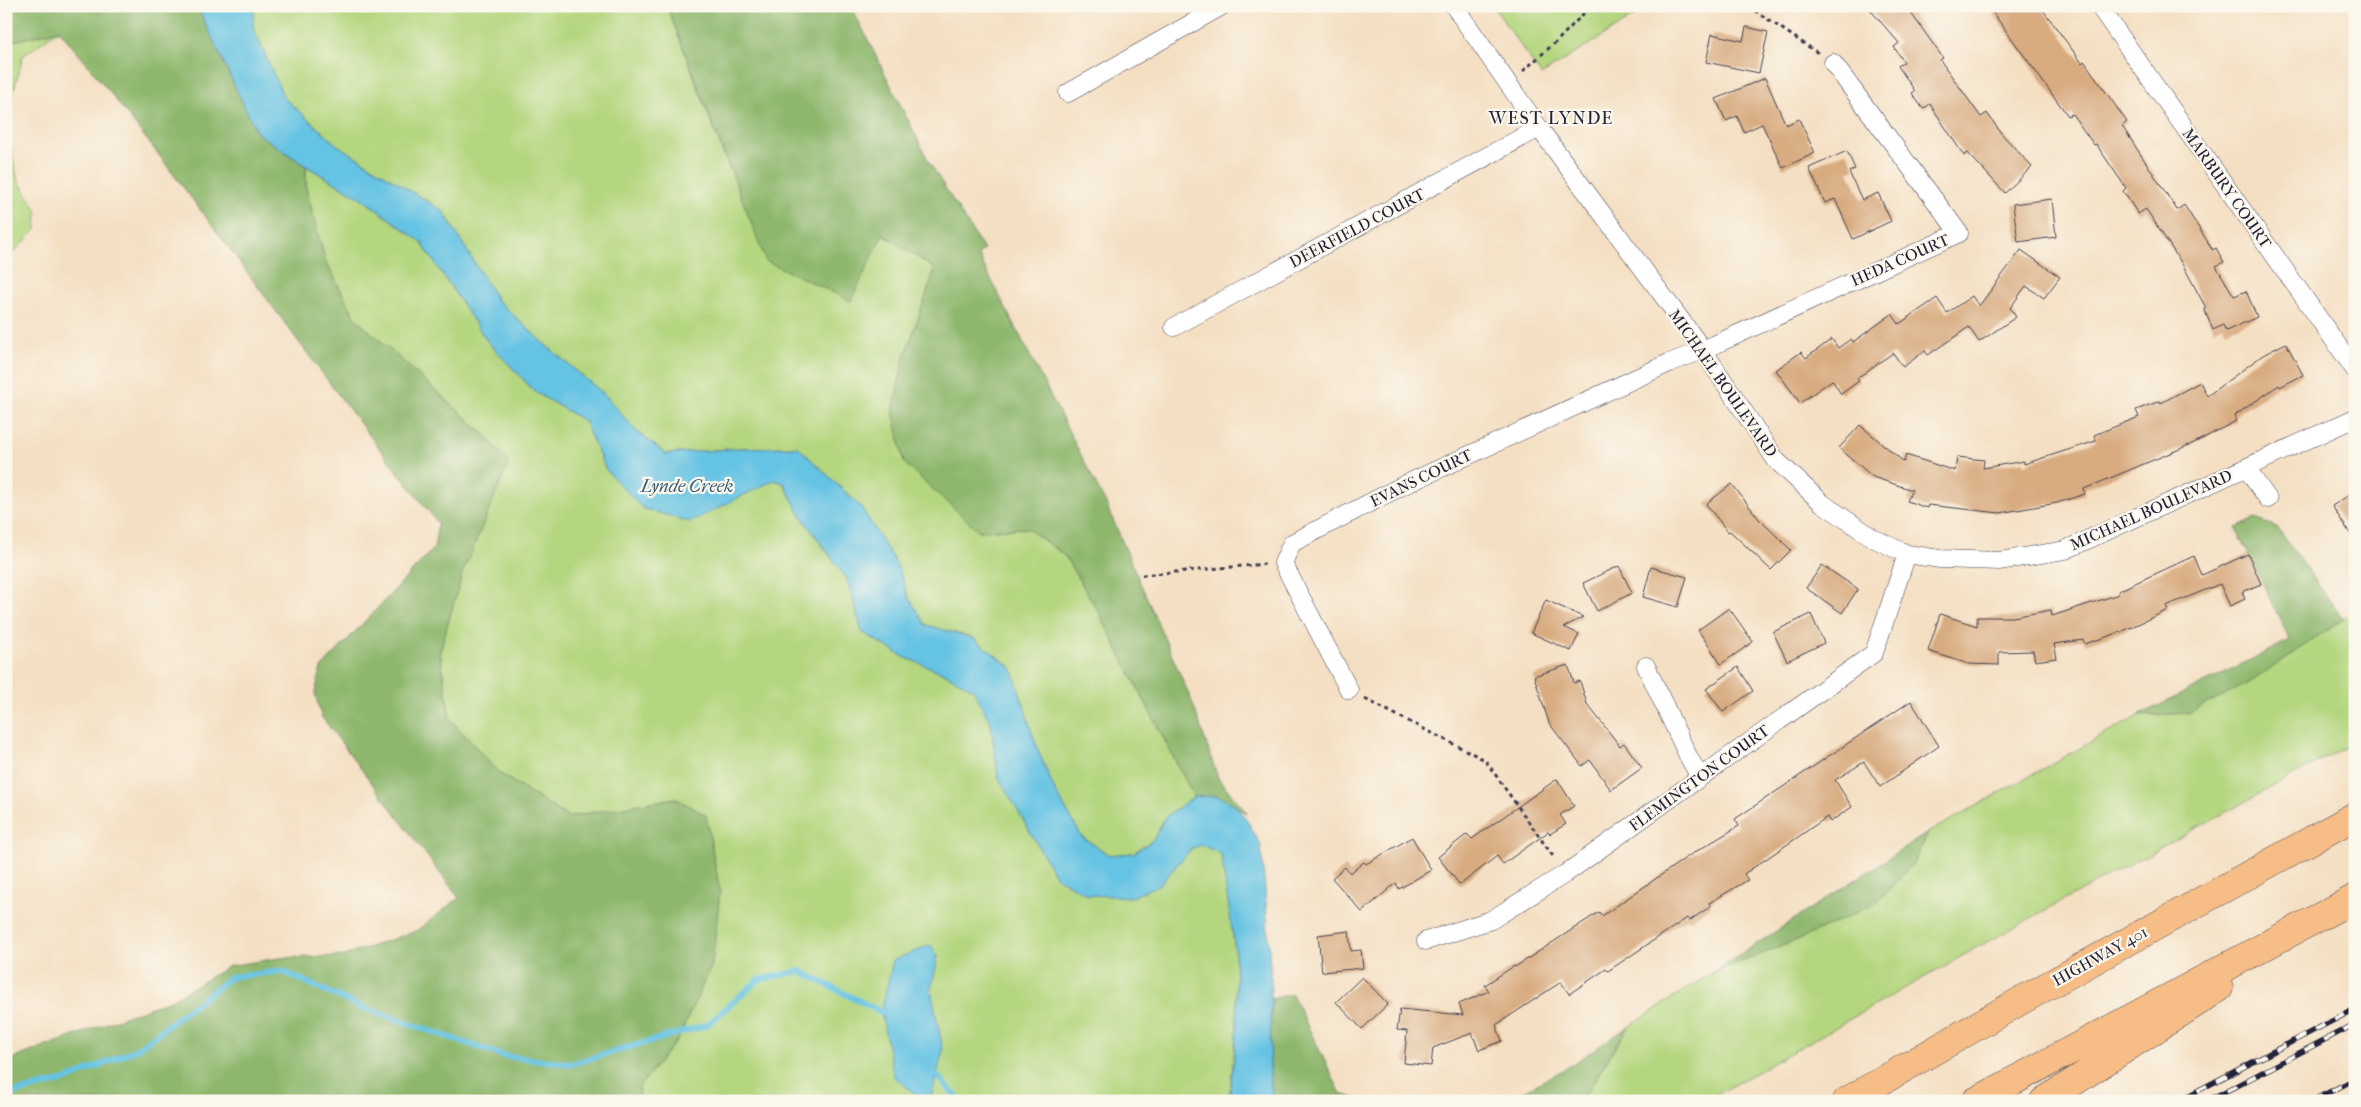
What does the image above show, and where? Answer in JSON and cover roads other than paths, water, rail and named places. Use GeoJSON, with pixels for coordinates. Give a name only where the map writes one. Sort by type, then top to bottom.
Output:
{"type":"FeatureCollection","features":[{"type":"Feature","properties":{"kind":"highway","name":"HIGHWAY 401"},"geometry":{"type":"LineString","coordinates":[[1847,1101],[2048,986],[2355,816]]}},
{"type":"Feature","properties":{"kind":"highway"},"geometry":{"type":"LineString","coordinates":[[1976,1101],[2355,898]]}},
{"type":"Feature","properties":{"kind":"highway"},"geometry":{"type":"LineString","coordinates":[[2044,1101],[2205,998],[2331,910]]}},
{"type":"Feature","properties":{"kind":"street"},"geometry":{"type":"LineString","coordinates":[[1068,93],[1222,6]]}},
{"type":"Feature","properties":{"kind":"street","name":"MICHAEL BOULEVARD"},"geometry":{"type":"LineString","coordinates":[[1454,6],[1539,128],[1703,350],[1776,460],[1822,503],[1873,538],[1907,554],[1940,559],[2000,561],[2065,550],[2355,418]]}},
{"type":"Feature","properties":{"kind":"street","name":"MARBURY COURT"},"geometry":{"type":"LineString","coordinates":[[2099,6],[2355,370]]}},
{"type":"Feature","properties":{"kind":"street","name":"HEDA COURT"},"geometry":{"type":"LineString","coordinates":[[1703,350],[1959,233],[1833,63]]}},
{"type":"Feature","properties":{"kind":"street","name":"DEERFIELD COURT"},"geometry":{"type":"LineString","coordinates":[[1174,328],[1539,128]]}},
{"type":"Feature","properties":{"kind":"street","name":"EVANS COURT"},"geometry":{"type":"LineString","coordinates":[[1349,690],[1282,563],[1292,542],[1402,486],[1669,363],[1703,350]]}},
{"type":"Feature","properties":{"kind":"street"},"geometry":{"type":"LineString","coordinates":[[2246,468],[2268,499]]}},
{"type":"Feature","properties":{"kind":"street","name":"FLEMINGTON COURT"},"geometry":{"type":"LineString","coordinates":[[1426,941],[1491,920],[1565,874],[1874,653],[1907,554]]}},
{"type":"Feature","properties":{"kind":"street"},"geometry":{"type":"LineString","coordinates":[[1646,666],[1689,758],[1700,777]]}},
{"type":"Feature","properties":{"kind":"water","name":"Lynde Creek"},"geometry":{"type":"Polygon","coordinates":[[[197,6],[254,6],[253,28],[284,98],[337,145],[443,211],[497,300],[543,343],[605,395],[637,432],[666,454],[740,448],[798,447],[861,507],[897,565],[909,598],[926,625],[973,638],[1012,668],[1037,748],[1054,789],[1082,837],[1109,855],[1134,853],[1154,839],[1165,817],[1194,797],[1218,796],[1235,805],[1246,819],[1261,845],[1271,980],[1270,1078],[1273,1101],[1229,1101],[1237,1028],[1235,950],[1221,854],[1202,845],[1192,848],[1160,884],[1132,897],[1088,895],[1056,877],[998,776],[991,724],[973,689],[942,672],[904,657],[862,632],[847,579],[801,516],[784,483],[774,480],[690,522],[642,508],[606,470],[584,421],[535,392],[487,341],[421,242],[361,198],[306,166],[257,133],[197,6]]]}},
{"type":"Feature","properties":{"kind":"water"},"geometry":{"type":"Polygon","coordinates":[[[931,945],[938,957],[931,990],[943,1050],[930,1101],[924,1101],[894,1077],[881,1012],[893,960],[931,945]]]}},
{"type":"Feature","properties":{"kind":"waterway"},"geometry":{"type":"LineString","coordinates":[[6,1095],[66,1080],[137,1049],[231,977],[282,971],[363,1008],[504,1056],[571,1064],[707,1025],[758,980],[800,971],[881,1012]]}},
{"type":"Feature","properties":{"kind":"waterway"},"geometry":{"type":"LineString","coordinates":[[936,1074],[960,1101]]}},
{"type":"Feature","properties":{"kind":"railway"},"geometry":{"type":"LineString","coordinates":[[2178,1101],[2355,1009]]}},
{"type":"Feature","properties":{"kind":"railway"},"geometry":{"type":"LineString","coordinates":[[2207,1101],[2355,1024]]}},
{"type":"Feature","properties":{"kind":"railway"},"geometry":{"type":"LineString","coordinates":[[2312,1101],[2355,1079]]}},
{"type":"Feature","properties":{"kind":"railway"},"geometry":{"type":"LineString","coordinates":[[2342,1101],[2355,1094]]}},
{"type":"Feature","properties":{"kind":"district","name":"WEST LYNDE"},"geometry":{"type":"Point","coordinates":[1551,118]}}]}
